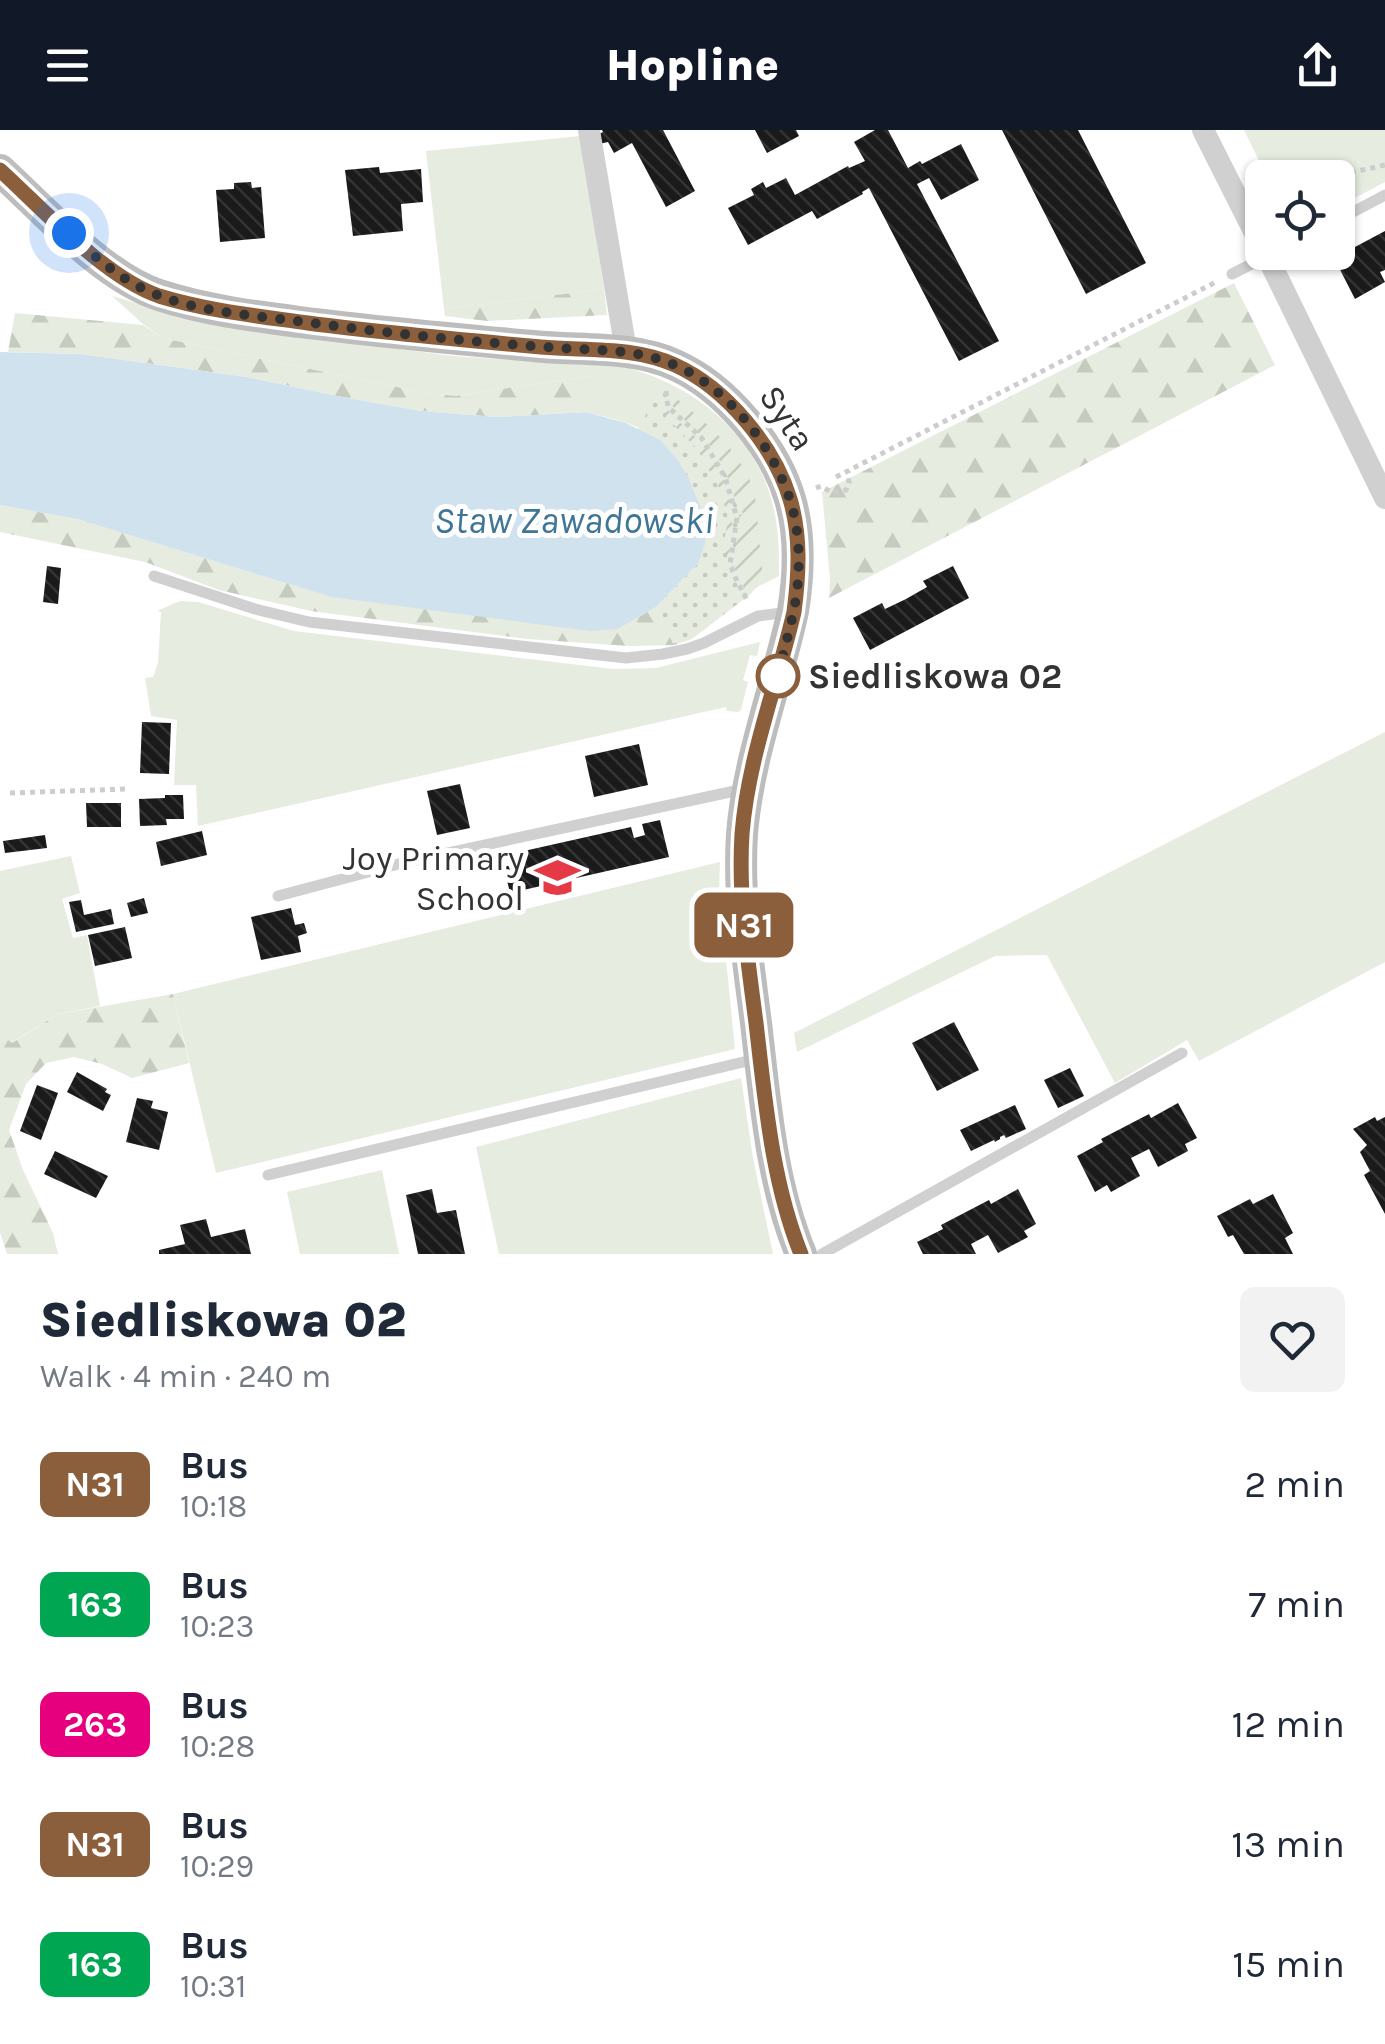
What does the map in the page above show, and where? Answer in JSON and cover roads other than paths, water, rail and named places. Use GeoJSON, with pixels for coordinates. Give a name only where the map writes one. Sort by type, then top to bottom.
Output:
{"type":"FeatureCollection","features":[{"type":"Feature","properties":{"kind":"street"},"geometry":{"type":"LineString","coordinates":[[589,130],[626,351]]}},
{"type":"Feature","properties":{"kind":"street"},"geometry":{"type":"LineString","coordinates":[[1203,130],[1245,210]]}},
{"type":"Feature","properties":{"kind":"street","name":"Syta"},"geometry":{"type":"LineString","coordinates":[[0,170],[92,254],[117,274],[154,294],[238,314],[386,333],[626,351],[654,357],[718,391],[749,424],[790,498],[798,545],[794,612],[748,788],[741,874],[745,936],[776,1160],[802,1254]]}},
{"type":"Feature","properties":{"kind":"street"},"geometry":{"type":"LineString","coordinates":[[1276,270],[1384,492]]}},
{"type":"Feature","properties":{"kind":"lane"},"geometry":{"type":"LineString","coordinates":[[1355,211],[1385,195]]}},
{"type":"Feature","properties":{"kind":"lane"},"geometry":{"type":"LineString","coordinates":[[1232,274],[1245,266]]}},
{"type":"Feature","properties":{"kind":"lane"},"geometry":{"type":"LineString","coordinates":[[154,576],[309,622],[626,658],[687,649],[758,616],[794,612]]}},
{"type":"Feature","properties":{"kind":"lane"},"geometry":{"type":"LineString","coordinates":[[278,896],[406,862],[748,788]]}},
{"type":"Feature","properties":{"kind":"lane"},"geometry":{"type":"LineString","coordinates":[[822,1254],[1182,1053]]}},
{"type":"Feature","properties":{"kind":"lane"},"geometry":{"type":"LineString","coordinates":[[268,1175],[760,1058]]}},
{"type":"Feature","properties":{"kind":"water","name":"Staw Zawadowski"},"geometry":{"type":"Polygon","coordinates":[[[0,352],[80,354],[247,377],[421,411],[497,417],[586,412],[626,423],[660,440],[688,477],[704,516],[705,544],[698,563],[656,607],[618,629],[590,631],[332,597],[77,519],[0,505],[0,352]]]}},
{"type":"Feature","properties":{"kind":"place","name":"Siedliskowa 02"},"geometry":{"type":"Point","coordinates":[778,676]}},
{"type":"Feature","properties":{"kind":"place","name":"Joy Primary School"},"geometry":{"type":"Point","coordinates":[557,878]}}]}
